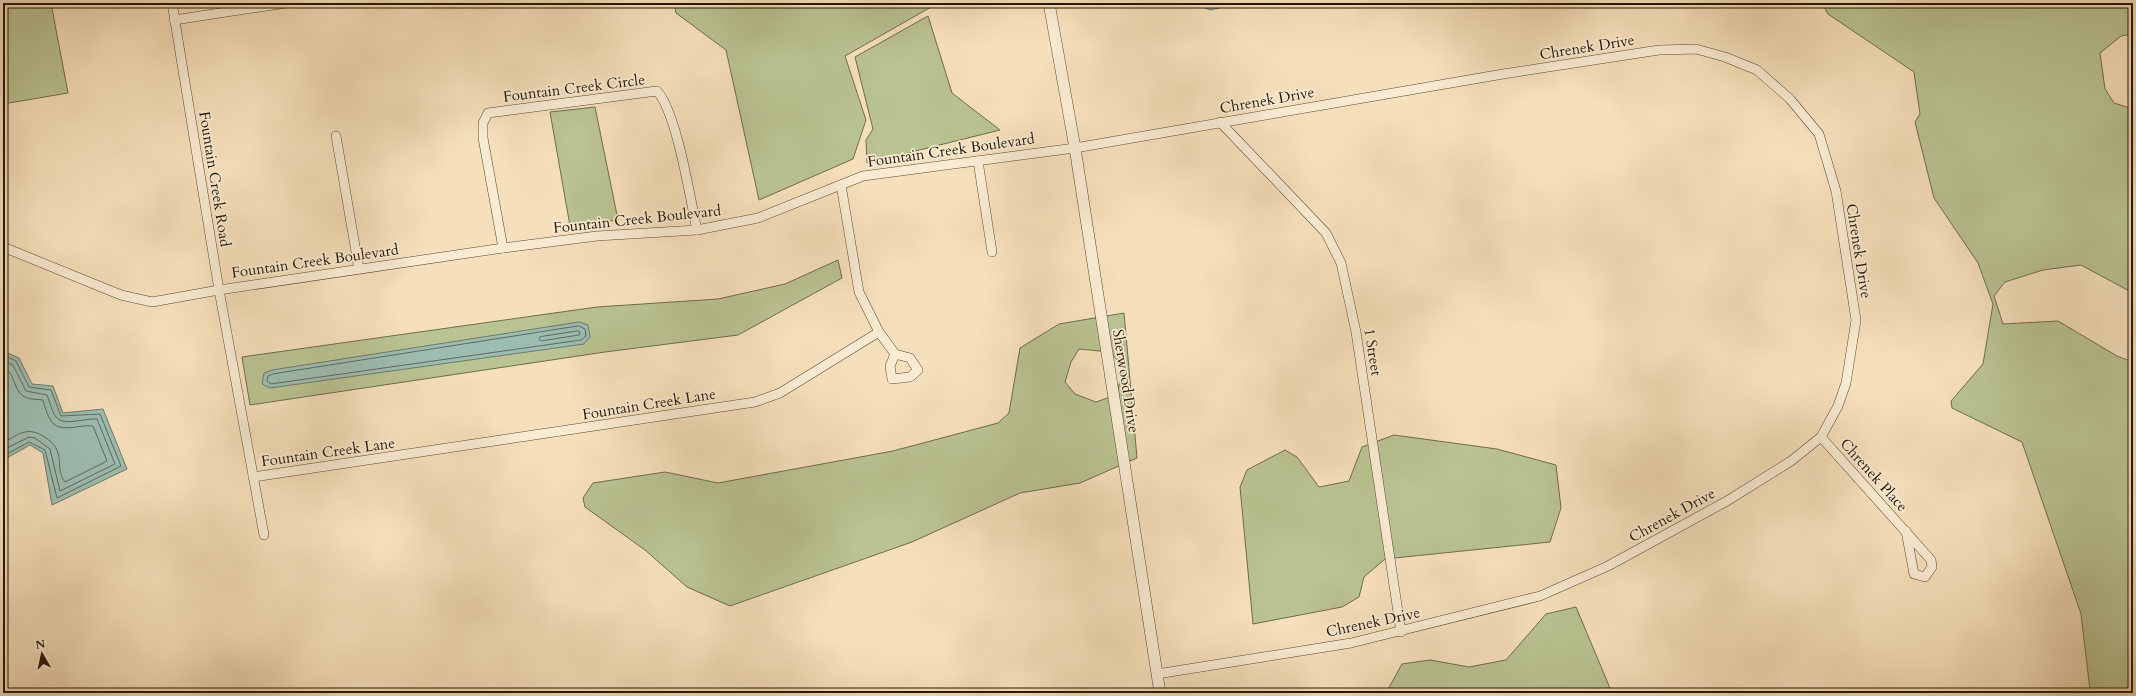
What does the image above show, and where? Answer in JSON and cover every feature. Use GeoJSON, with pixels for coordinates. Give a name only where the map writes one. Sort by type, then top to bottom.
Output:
{"type":"FeatureCollection","features":[{"type":"Feature","properties":{"kind":"street","name":"Fountain Creek Road"},"geometry":{"type":"LineString","coordinates":[[172,3],[219,290],[264,535]]}},
{"type":"Feature","properties":{"kind":"street"},"geometry":{"type":"LineString","coordinates":[[174,20],[286,3]]}},
{"type":"Feature","properties":{"kind":"street","name":"Sherwood Drive"},"geometry":{"type":"LineString","coordinates":[[1042,3],[1049,42],[1063,75]]}},
{"type":"Feature","properties":{"kind":"street","name":"Sherwood Drive"},"geometry":{"type":"LineString","coordinates":[[1049,3],[1075,148],[1160,693]]}},
{"type":"Feature","properties":{"kind":"street","name":"Chrenek Drive"},"geometry":{"type":"LineString","coordinates":[[1075,148],[1503,74],[1659,50],[1696,49],[1725,57],[1758,70],[1790,100],[1819,134],[1836,191],[1856,320],[1846,383],[1838,406],[1822,437],[1754,486],[1608,566],[1540,596],[1401,632],[1352,643],[1157,674]]}},
{"type":"Feature","properties":{"kind":"street","name":"Fountain Creek Circle"},"geometry":{"type":"LineString","coordinates":[[503,248],[483,138],[483,123],[488,113],[658,91],[665,99],[677,140],[697,230]]}},
{"type":"Feature","properties":{"kind":"street","name":"1 Street"},"geometry":{"type":"LineString","coordinates":[[1220,122],[1326,233],[1341,263],[1356,332],[1401,632]]}},
{"type":"Feature","properties":{"kind":"street"},"geometry":{"type":"LineString","coordinates":[[336,136],[359,269]]}},
{"type":"Feature","properties":{"kind":"street","name":"Fountain Creek Boulevard"},"geometry":{"type":"LineString","coordinates":[[3,247],[120,295],[152,302],[219,290],[503,248],[597,236],[697,230],[758,218],[863,176],[1075,148]]}},
{"type":"Feature","properties":{"kind":"street"},"geometry":{"type":"LineString","coordinates":[[978,161],[992,252]]}},
{"type":"Feature","properties":{"kind":"street"},"geometry":{"type":"LineString","coordinates":[[841,185],[859,292],[879,332],[896,354]]}},
{"type":"Feature","properties":{"kind":"street","name":"Fountain Creek Lane"},"geometry":{"type":"LineString","coordinates":[[253,477],[755,402],[780,393],[879,332]]}},
{"type":"Feature","properties":{"kind":"street","name":"Chrenek Place"},"geometry":{"type":"LineString","coordinates":[[1822,437],[1906,531]]}},
{"type":"Feature","properties":{"kind":"green space"},"geometry":{"type":"Polygon","coordinates":[[[3,3],[51,3],[68,93],[3,104],[3,3]]]}},
{"type":"Feature","properties":{"kind":"green space"},"geometry":{"type":"Polygon","coordinates":[[[938,3],[845,56],[866,120],[853,159],[759,200],[726,50],[676,13],[674,4],[938,3]]]}},
{"type":"Feature","properties":{"kind":"green space"},"geometry":{"type":"Polygon","coordinates":[[[1822,3],[2133,3],[2133,34],[2121,36],[2100,53],[2105,89],[2114,103],[2133,109],[2133,293],[2081,265],[2043,270],[2005,282],[1994,296],[2003,324],[2058,321],[2117,356],[2133,362],[2133,693],[2086,693],[2090,690],[2081,614],[2022,442],[1952,408],[1951,401],[1983,364],[1993,304],[1978,263],[1934,198],[1915,122],[1920,114],[1914,72],[1828,14],[1822,3]]]}},
{"type":"Feature","properties":{"kind":"green space"},"geometry":{"type":"Polygon","coordinates":[[[928,16],[952,93],[1000,130],[867,163],[866,140],[873,129],[855,57],[928,16]]]}},
{"type":"Feature","properties":{"kind":"green space"},"geometry":{"type":"Polygon","coordinates":[[[595,107],[618,220],[570,226],[550,112],[595,107]]]}},
{"type":"Feature","properties":{"kind":"green space"},"geometry":{"type":"Polygon","coordinates":[[[838,260],[842,278],[738,335],[605,352],[250,405],[242,357],[597,307],[718,299],[785,284],[838,260]]]}},
{"type":"Feature","properties":{"kind":"green space"},"geometry":{"type":"Polygon","coordinates":[[[1124,313],[1137,458],[1080,483],[1020,493],[912,542],[730,606],[687,587],[645,550],[585,507],[583,498],[593,483],[665,472],[718,483],[893,451],[998,423],[1009,413],[1020,348],[1059,324],[1124,313]],[[1079,349],[1071,362],[1065,382],[1075,394],[1096,402],[1116,395],[1124,368],[1110,352],[1079,349]]]}},
{"type":"Feature","properties":{"kind":"green space"},"geometry":{"type":"Polygon","coordinates":[[[1394,435],[1497,449],[1556,465],[1561,508],[1550,542],[1385,559],[1364,577],[1359,597],[1342,607],[1253,624],[1240,487],[1247,470],[1285,450],[1297,457],[1319,487],[1349,481],[1362,447],[1394,435]]]}},
{"type":"Feature","properties":{"kind":"green space"},"geometry":{"type":"Polygon","coordinates":[[[1576,607],[1612,693],[1386,693],[1402,664],[1430,660],[1469,667],[1506,660],[1546,614],[1576,607]]]}},
{"type":"Feature","properties":{"kind":"water"},"geometry":{"type":"Polygon","coordinates":[[[1193,3],[1228,3],[1228,6],[1210,10],[1193,3]]]}},
{"type":"Feature","properties":{"kind":"water"},"geometry":{"type":"Polygon","coordinates":[[[579,322],[588,325],[590,337],[584,344],[270,388],[262,384],[264,373],[272,370],[579,322]]]}},
{"type":"Feature","properties":{"kind":"water"},"geometry":{"type":"Polygon","coordinates":[[[3,351],[19,358],[32,384],[53,386],[63,413],[103,409],[127,469],[52,505],[43,453],[30,445],[3,460],[3,351]]]}}]}
